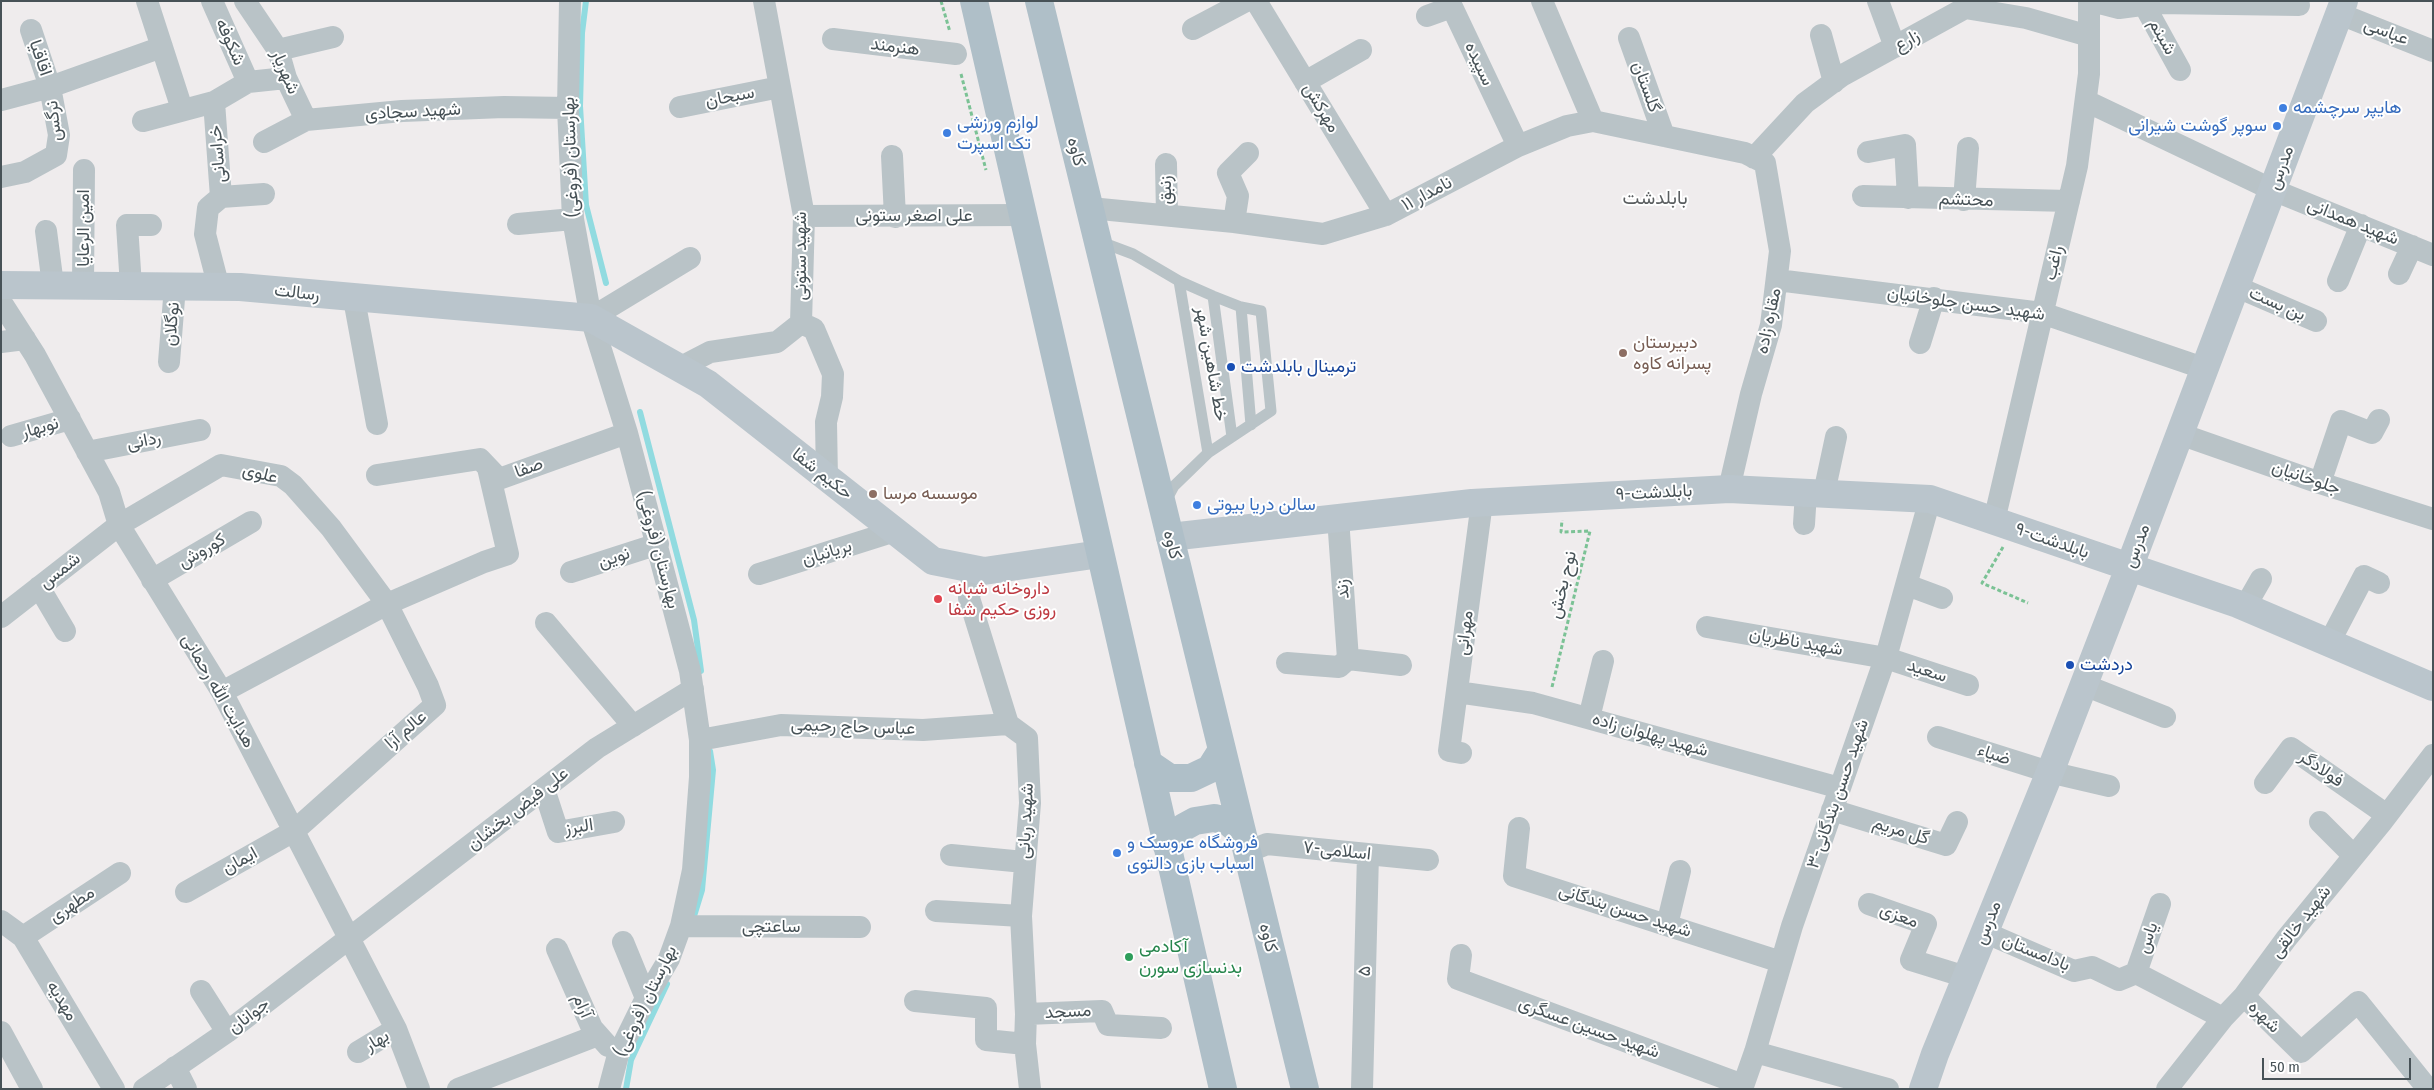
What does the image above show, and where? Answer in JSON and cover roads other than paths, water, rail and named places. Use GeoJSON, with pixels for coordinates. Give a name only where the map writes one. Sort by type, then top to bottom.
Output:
{"type":"FeatureCollection","features":[{"type":"Feature","properties":{"kind":"main road"},"geometry":{"type":"LineString","coordinates":[[974,1],[1223,1089]]}},
{"type":"Feature","properties":{"kind":"main road","name":"کاوه"},"geometry":{"type":"LineString","coordinates":[[1039,1],[1305,1089]]}},
{"type":"Feature","properties":{"kind":"main road"},"geometry":{"type":"LineString","coordinates":[[1148,763],[1170,778],[1191,778],[1210,769],[1222,750]]}},
{"type":"Feature","properties":{"kind":"main road"},"geometry":{"type":"LineString","coordinates":[[1167,846],[1184,827],[1195,820],[1214,818],[1226,821],[1245,842]]}},
{"type":"Feature","properties":{"kind":"street"},"geometry":{"type":"LineString","coordinates":[[147,1],[182,109]]}},
{"type":"Feature","properties":{"kind":"street","name":"شکوفه"},"geometry":{"type":"LineString","coordinates":[[212,1],[248,82]]}},
{"type":"Feature","properties":{"kind":"street","name":"شهریار"},"geometry":{"type":"LineString","coordinates":[[244,1],[278,50],[286,78],[306,120]]}},
{"type":"Feature","properties":{"kind":"street","name":"بهارستان (فروغی)"},"geometry":{"type":"LineString","coordinates":[[570,1],[568,108],[573,219],[591,318],[627,433],[658,544],[706,739],[700,778],[690,926],[646,998],[618,1056],[609,1089]]}},
{"type":"Feature","properties":{"kind":"street"},"geometry":{"type":"LineString","coordinates":[[1193,29],[1246,1]]}},
{"type":"Feature","properties":{"kind":"street","name":"مهرکش"},"geometry":{"type":"LineString","coordinates":[[1256,1],[1386,215]]}},
{"type":"Feature","properties":{"kind":"street"},"geometry":{"type":"LineString","coordinates":[[1542,1],[1593,121]]}},
{"type":"Feature","properties":{"kind":"street"},"geometry":{"type":"LineString","coordinates":[[1878,1],[1895,47]]}},
{"type":"Feature","properties":{"kind":"street","name":"راغب"},"geometry":{"type":"LineString","coordinates":[[2004,524],[2042,313],[2077,166],[2089,74],[2089,1]]}},
{"type":"Feature","properties":{"kind":"street"},"geometry":{"type":"LineString","coordinates":[[2092,1],[2119,8],[2143,3],[2299,5]]}},
{"type":"Feature","properties":{"kind":"street","name":"شهید ستونی"},"geometry":{"type":"LineString","coordinates":[[681,367],[710,352],[777,342],[801,323],[804,216],[780,87],[761,2]]}},
{"type":"Feature","properties":{"kind":"street","name":"شبنم"},"geometry":{"type":"LineString","coordinates":[[2143,3],[2180,70]]}},
{"type":"Feature","properties":{"kind":"street","name":"سپیده"},"geometry":{"type":"LineString","coordinates":[[1427,16],[1452,7],[1518,146]]}},
{"type":"Feature","properties":{"kind":"street","name":"زارع"},"geometry":{"type":"LineString","coordinates":[[1754,158],[1805,103],[1834,82],[1965,8],[2018,9],[2089,36]]}},
{"type":"Feature","properties":{"kind":"street","name":"عباسی"},"geometry":{"type":"LineString","coordinates":[[2342,8],[2433,51]]}},
{"type":"Feature","properties":{"kind":"street","name":"مدرس"},"geometry":{"type":"LineString","coordinates":[[1923,1089],[1966,977],[2084,685],[2342,8]]}},
{"type":"Feature","properties":{"kind":"street","name":"اقاقیا"},"geometry":{"type":"LineString","coordinates":[[31,30],[50,87]]}},
{"type":"Feature","properties":{"kind":"street"},"geometry":{"type":"LineString","coordinates":[[1821,34],[1834,82]]}},
{"type":"Feature","properties":{"kind":"street"},"geometry":{"type":"LineString","coordinates":[[278,50],[333,37]]}},
{"type":"Feature","properties":{"kind":"street","name":"گلستان"},"geometry":{"type":"LineString","coordinates":[[1629,38],[1664,136]]}},
{"type":"Feature","properties":{"kind":"street","name":"هنرمند"},"geometry":{"type":"LineString","coordinates":[[833,39],[956,54]]}},
{"type":"Feature","properties":{"kind":"street"},"geometry":{"type":"LineString","coordinates":[[1,100],[50,87],[162,47]]}},
{"type":"Feature","properties":{"kind":"street"},"geometry":{"type":"LineString","coordinates":[[1305,82],[1361,50]]}},
{"type":"Feature","properties":{"kind":"street"},"geometry":{"type":"LineString","coordinates":[[143,121],[182,109],[214,102],[248,82],[286,78]]}},
{"type":"Feature","properties":{"kind":"street","name":"نرگس"},"geometry":{"type":"LineString","coordinates":[[1,177],[25,172],[56,155],[59,135],[50,87]]}},
{"type":"Feature","properties":{"kind":"street","name":"سبحان"},"geometry":{"type":"LineString","coordinates":[[680,107],[780,87]]}},
{"type":"Feature","properties":{"kind":"street","name":"شهید همدانی"},"geometry":{"type":"LineString","coordinates":[[2086,101],[2273,190],[2433,255]]}},
{"type":"Feature","properties":{"kind":"street","name":"خراسانی"},"geometry":{"type":"LineString","coordinates":[[214,102],[221,197],[208,208],[205,234],[219,288]]}},
{"type":"Feature","properties":{"kind":"street","name":"شهید سجادی"},"geometry":{"type":"LineString","coordinates":[[264,142],[306,120],[402,111],[504,107],[568,108]]}},
{"type":"Feature","properties":{"kind":"street","name":"۱۱ نامدار"},"geometry":{"type":"LineString","coordinates":[[1090,208],[1234,222],[1323,234],[1386,215],[1518,146],[1567,126],[1593,121],[1745,153],[1754,158]]}},
{"type":"Feature","properties":{"kind":"street"},"geometry":{"type":"LineString","coordinates":[[1868,152],[1905,144],[1908,198]]}},
{"type":"Feature","properties":{"kind":"street"},"geometry":{"type":"LineString","coordinates":[[1964,200],[1968,148]]}},
{"type":"Feature","properties":{"kind":"street"},"geometry":{"type":"LineString","coordinates":[[1234,222],[1238,196],[1228,173],[1248,153]]}},
{"type":"Feature","properties":{"kind":"street"},"geometry":{"type":"LineString","coordinates":[[892,156],[895,217]]}},
{"type":"Feature","properties":{"kind":"street","name":"مقاره زاده"},"geometry":{"type":"LineString","coordinates":[[1728,489],[1751,394],[1771,326],[1778,280],[1780,251],[1765,163],[1754,158]]}},
{"type":"Feature","properties":{"kind":"street","name":"زنبق"},"geometry":{"type":"LineString","coordinates":[[1166,164],[1167,215]]}},
{"type":"Feature","properties":{"kind":"street","name":"امین الرعایا"},"geometry":{"type":"LineString","coordinates":[[84,170],[84,285]]}},
{"type":"Feature","properties":{"kind":"street"},"geometry":{"type":"LineString","coordinates":[[221,197],[264,194]]}},
{"type":"Feature","properties":{"kind":"street","name":"محتشم"},"geometry":{"type":"LineString","coordinates":[[1863,196],[1964,200],[2069,201]]}},
{"type":"Feature","properties":{"kind":"street","name":"علی اصغر ستونی"},"geometry":{"type":"LineString","coordinates":[[804,216],[1023,215]]}},
{"type":"Feature","properties":{"kind":"street"},"geometry":{"type":"LineString","coordinates":[[518,224],[573,219]]}},
{"type":"Feature","properties":{"kind":"street"},"geometry":{"type":"LineString","coordinates":[[131,286],[127,225],[151,225]]}},
{"type":"Feature","properties":{"kind":"street"},"geometry":{"type":"LineString","coordinates":[[2338,281],[2361,225]]}},
{"type":"Feature","properties":{"kind":"street"},"geometry":{"type":"LineString","coordinates":[[46,231],[52,285]]}},
{"type":"Feature","properties":{"kind":"street"},"geometry":{"type":"LineString","coordinates":[[2399,274],[2412,246]]}},
{"type":"Feature","properties":{"kind":"street"},"geometry":{"type":"LineString","coordinates":[[591,318],[690,258]]}},
{"type":"Feature","properties":{"kind":"street","name":"شهید حسن جلوخانیان"},"geometry":{"type":"LineString","coordinates":[[1778,280],[2042,313],[2206,369]]}},
{"type":"Feature","properties":{"kind":"street","name":"رسالت"},"geometry":{"type":"LineString","coordinates":[[1,285],[240,287],[354,299],[591,318]]}},
{"type":"Feature","properties":{"kind":"street","name":"نوگلان"},"geometry":{"type":"LineString","coordinates":[[169,362],[175,286]]}},
{"type":"Feature","properties":{"kind":"street","name":"بن بست"},"geometry":{"type":"LineString","coordinates":[[2237,287],[2316,321]]}},
{"type":"Feature","properties":{"kind":"street"},"geometry":{"type":"LineString","coordinates":[[1920,343],[1934,298]]}},
{"type":"Feature","properties":{"kind":"street"},"geometry":{"type":"LineString","coordinates":[[354,299],[377,424]]}},
{"type":"Feature","properties":{"kind":"street","name":"هدایت الله رحمانی"},"geometry":{"type":"LineString","coordinates":[[1,302],[25,339],[109,492],[119,526],[222,692],[396,1029],[419,1089]]}},
{"type":"Feature","properties":{"kind":"street","name":"حکیم شفا"},"geometry":{"type":"LineString","coordinates":[[591,318],[681,367],[708,384],[933,561],[984,571],[1100,554]]}},
{"type":"Feature","properties":{"kind":"street"},"geometry":{"type":"LineString","coordinates":[[801,323],[814,329],[832,374],[832,397],[826,422],[827,479]]}},
{"type":"Feature","properties":{"kind":"street"},"geometry":{"type":"LineString","coordinates":[[1,342],[25,339]]}},
{"type":"Feature","properties":{"kind":"street","name":"نوبهار"},"geometry":{"type":"LineString","coordinates":[[11,436],[70,419]]}},
{"type":"Feature","properties":{"kind":"street"},"geometry":{"type":"LineString","coordinates":[[2320,483],[2341,421],[2372,433],[2378,420]]}},
{"type":"Feature","properties":{"kind":"street","name":"ردانی"},"geometry":{"type":"LineString","coordinates":[[87,452],[200,430]]}},
{"type":"Feature","properties":{"kind":"street","name":"صفا"},"geometry":{"type":"LineString","coordinates":[[377,475],[480,459],[499,479],[627,433]]}},
{"type":"Feature","properties":{"kind":"street","name":"جلوخانیان"},"geometry":{"type":"LineString","coordinates":[[2180,434],[2320,483],[2433,519]]}},
{"type":"Feature","properties":{"kind":"street"},"geometry":{"type":"LineString","coordinates":[[1804,524],[1836,437]]}},
{"type":"Feature","properties":{"kind":"street","name":"علوی"},"geometry":{"type":"LineString","coordinates":[[119,526],[177,489],[221,465],[280,476],[293,485],[331,528],[387,604]]}},
{"type":"Feature","properties":{"kind":"street"},"geometry":{"type":"LineString","coordinates":[[222,692],[387,604],[484,562],[508,554],[488,468]]}},
{"type":"Feature","properties":{"kind":"street","name":"۹-بابلدشت"},"geometry":{"type":"LineString","coordinates":[[1170,537],[1482,502],[1728,489],[1930,499],[2129,568]]}},
{"type":"Feature","properties":{"kind":"street","name":"۳-شهید حسن بندگانی"},"geometry":{"type":"LineString","coordinates":[[1742,1087],[1755,1052],[1781,962],[1832,810],[1886,658],[1908,585],[1930,499]]}},
{"type":"Feature","properties":{"kind":"street","name":"مهرانی"},"geometry":{"type":"LineString","coordinates":[[1461,753],[1449,751],[1482,502]]}},
{"type":"Feature","properties":{"kind":"street","name":"زند"},"geometry":{"type":"LineString","coordinates":[[1338,518],[1348,659]]}},
{"type":"Feature","properties":{"kind":"street","name":"کوروش"},"geometry":{"type":"LineString","coordinates":[[152,580],[252,522]]}},
{"type":"Feature","properties":{"kind":"street","name":"شمس"},"geometry":{"type":"LineString","coordinates":[[1,617],[119,526]]}},
{"type":"Feature","properties":{"kind":"street","name":"بریانیان"},"geometry":{"type":"LineString","coordinates":[[759,574],[895,531]]}},
{"type":"Feature","properties":{"kind":"street","name":"نوین"},"geometry":{"type":"LineString","coordinates":[[571,572],[658,544]]}},
{"type":"Feature","properties":{"kind":"street"},"geometry":{"type":"LineString","coordinates":[[2129,568],[2245,607],[2433,687]]}},
{"type":"Feature","properties":{"kind":"street"},"geometry":{"type":"LineString","coordinates":[[974,569],[969,598],[1008,724]]}},
{"type":"Feature","properties":{"kind":"street"},"geometry":{"type":"LineString","coordinates":[[2330,643],[2364,576],[2379,583]]}},
{"type":"Feature","properties":{"kind":"street"},"geometry":{"type":"LineString","coordinates":[[2245,607],[2261,579]]}},
{"type":"Feature","properties":{"kind":"street"},"geometry":{"type":"LineString","coordinates":[[1908,585],[1942,598]]}},
{"type":"Feature","properties":{"kind":"street"},"geometry":{"type":"LineString","coordinates":[[39,587],[65,631]]}},
{"type":"Feature","properties":{"kind":"street","name":"عالم آرا"},"geometry":{"type":"LineString","coordinates":[[294,831],[435,705],[428,686],[387,604]]}},
{"type":"Feature","properties":{"kind":"street"},"geometry":{"type":"LineString","coordinates":[[546,623],[633,726]]}},
{"type":"Feature","properties":{"kind":"street","name":"شهید ناظریان"},"geometry":{"type":"LineString","coordinates":[[1707,627],[1886,658]]}},
{"type":"Feature","properties":{"kind":"street","name":"سعید"},"geometry":{"type":"LineString","coordinates":[[1886,658],[1968,685]]}},
{"type":"Feature","properties":{"kind":"street"},"geometry":{"type":"LineString","coordinates":[[1287,662],[1339,666],[1348,659],[1401,665]]}},
{"type":"Feature","properties":{"kind":"street"},"geometry":{"type":"LineString","coordinates":[[1589,718],[1604,661]]}},
{"type":"Feature","properties":{"kind":"street"},"geometry":{"type":"LineString","coordinates":[[2084,685],[2165,718]]}},
{"type":"Feature","properties":{"kind":"street","name":"علی فیض بخشان"},"geometry":{"type":"LineString","coordinates":[[351,939],[597,748],[693,689]]}},
{"type":"Feature","properties":{"kind":"street","name":"شهید پهلوان زاده"},"geometry":{"type":"LineString","coordinates":[[1457,692],[1533,703],[1840,788]]}},
{"type":"Feature","properties":{"kind":"street","name":"عباس حاج رحیمی"},"geometry":{"type":"LineString","coordinates":[[706,739],[781,725],[923,730],[1008,724]]}},
{"type":"Feature","properties":{"kind":"street","name":"شهید ربانی"},"geometry":{"type":"LineString","coordinates":[[1008,724],[1027,738],[1030,803],[1021,916],[1026,1014],[1025,1044],[1030,1089]]}},
{"type":"Feature","properties":{"kind":"street","name":"ضیاء"},"geometry":{"type":"LineString","coordinates":[[1938,737],[2049,772],[2109,786]]}},
{"type":"Feature","properties":{"kind":"street","name":"فولادگر"},"geometry":{"type":"LineString","coordinates":[[2264,783],[2292,748],[2386,814]]}},
{"type":"Feature","properties":{"kind":"street","name":"شهید خالقی"},"geometry":{"type":"LineString","coordinates":[[2168,1089],[2223,1018],[2244,996],[2286,939],[2433,755]]}},
{"type":"Feature","properties":{"kind":"street","name":"البرز"},"geometry":{"type":"LineString","coordinates":[[544,789],[558,832],[614,822]]}},
{"type":"Feature","properties":{"kind":"street","name":"گل مریم"},"geometry":{"type":"LineString","coordinates":[[1832,810],[1946,845],[1956,822]]}},
{"type":"Feature","properties":{"kind":"street"},"geometry":{"type":"LineString","coordinates":[[2320,822],[2354,856]]}},
{"type":"Feature","properties":{"kind":"street","name":"شهید حسن بندگانی"},"geometry":{"type":"LineString","coordinates":[[1519,828],[1514,876],[1781,962]]}},
{"type":"Feature","properties":{"kind":"street","name":"ایمان"},"geometry":{"type":"LineString","coordinates":[[186,892],[294,831]]}},
{"type":"Feature","properties":{"kind":"street","name":"۷-اسلامی"},"geometry":{"type":"LineString","coordinates":[[1245,842],[1267,844],[1319,859],[1368,854],[1428,860]]}},
{"type":"Feature","properties":{"kind":"street","name":"۵"},"geometry":{"type":"LineString","coordinates":[[1362,1089],[1368,854]]}},
{"type":"Feature","properties":{"kind":"street"},"geometry":{"type":"LineString","coordinates":[[951,855],[1024,862]]}},
{"type":"Feature","properties":{"kind":"street"},"geometry":{"type":"LineString","coordinates":[[1667,925],[1680,871]]}},
{"type":"Feature","properties":{"kind":"street","name":"مطهری"},"geometry":{"type":"LineString","coordinates":[[24,937],[120,873]]}},
{"type":"Feature","properties":{"kind":"street","name":"معزی"},"geometry":{"type":"LineString","coordinates":[[1869,904],[1926,924],[1911,960],[1966,977]]}},
{"type":"Feature","properties":{"kind":"street","name":"یاس"},"geometry":{"type":"LineString","coordinates":[[2136,973],[2160,904]]}},
{"type":"Feature","properties":{"kind":"street"},"geometry":{"type":"LineString","coordinates":[[936,911],[1021,916]]}},
{"type":"Feature","properties":{"kind":"street","name":"مهدیه"},"geometry":{"type":"LineString","coordinates":[[1,921],[24,937],[114,1089]]}},
{"type":"Feature","properties":{"kind":"street","name":"ساعتچی"},"geometry":{"type":"LineString","coordinates":[[690,926],[860,927]]}},
{"type":"Feature","properties":{"kind":"street","name":"بادامستان"},"geometry":{"type":"LineString","coordinates":[[1984,932],[2074,970],[2092,967],[2119,980],[2136,973]]}},
{"type":"Feature","properties":{"kind":"street","name":"جوانان"},"geometry":{"type":"LineString","coordinates":[[144,1089],[227,1032],[351,939]]}},
{"type":"Feature","properties":{"kind":"street"},"geometry":{"type":"LineString","coordinates":[[623,942],[646,998]]}},
{"type":"Feature","properties":{"kind":"street","name":"آرام"},"geometry":{"type":"LineString","coordinates":[[557,948],[592,1028],[618,1056]]}},
{"type":"Feature","properties":{"kind":"street","name":"شهید حسین عسگری"},"geometry":{"type":"LineString","coordinates":[[1461,955],[1458,979],[1742,1087]]}},
{"type":"Feature","properties":{"kind":"street"},"geometry":{"type":"LineString","coordinates":[[2136,973],[2223,1018]]}},
{"type":"Feature","properties":{"kind":"street"},"geometry":{"type":"LineString","coordinates":[[201,991],[227,1032]]}},
{"type":"Feature","properties":{"kind":"street","name":"شهره"},"geometry":{"type":"LineString","coordinates":[[2244,996],[2300,1052],[2358,1002],[2428,1089]]}},
{"type":"Feature","properties":{"kind":"street"},"geometry":{"type":"LineString","coordinates":[[915,1001],[986,1008],[986,1040],[1025,1044]]}},
{"type":"Feature","properties":{"kind":"street","name":"مسجد"},"geometry":{"type":"LineString","coordinates":[[1026,1014],[1102,1011],[1108,1025],[1161,1028]]}},
{"type":"Feature","properties":{"kind":"street","name":"بهار"},"geometry":{"type":"LineString","coordinates":[[358,1052],[396,1029]]}},
{"type":"Feature","properties":{"kind":"street"},"geometry":{"type":"LineString","coordinates":[[1,1032],[32,1089]]}},
{"type":"Feature","properties":{"kind":"street"},"geometry":{"type":"LineString","coordinates":[[458,1089],[598,1035]]}},
{"type":"Feature","properties":{"kind":"street"},"geometry":{"type":"LineString","coordinates":[[1755,1052],[1888,1089]]}},
{"type":"Feature","properties":{"kind":"street"},"geometry":{"type":"LineString","coordinates":[[175,1067],[186,1089]]}},
{"type":"Feature","properties":{"kind":"lane"},"geometry":{"type":"LineString","coordinates":[[1098,241],[1133,254],[1179,281],[1213,296],[1240,307],[1261,311],[1271,411],[1208,453],[1174,486],[1163,507]]}},
{"type":"Feature","properties":{"kind":"lane","name":"خط شاهین شهر"},"geometry":{"type":"LineString","coordinates":[[1179,281],[1208,453]]}},
{"type":"Feature","properties":{"kind":"lane"},"geometry":{"type":"LineString","coordinates":[[1213,296],[1232,437]]}},
{"type":"Feature","properties":{"kind":"lane"},"geometry":{"type":"LineString","coordinates":[[1240,307],[1251,425]]}},
{"type":"Feature","properties":{"kind":"waterway"},"geometry":{"type":"LineString","coordinates":[[586,1],[582,33],[580,106],[586,205],[606,283]]}},
{"type":"Feature","properties":{"kind":"waterway"},"geometry":{"type":"LineString","coordinates":[[640,412],[694,620],[701,671]]}},
{"type":"Feature","properties":{"kind":"waterway"},"geometry":{"type":"LineString","coordinates":[[694,916],[702,890],[713,770],[710,751]]}},
{"type":"Feature","properties":{"kind":"waterway"},"geometry":{"type":"LineString","coordinates":[[626,1089],[631,1060],[667,984]]}},
{"type":"Feature","properties":{"kind":"place","name":"هایپر سرچشمه"},"geometry":{"type":"Point","coordinates":[2283,108]}},
{"type":"Feature","properties":{"kind":"place","name":"سوپر گوشت شیرانی"},"geometry":{"type":"Point","coordinates":[2277,126]}},
{"type":"Feature","properties":{"kind":"place","name":"لوازم ورزشی تک اسپرت"},"geometry":{"type":"Point","coordinates":[947,133]}},
{"type":"Feature","properties":{"kind":"place","name":"دبیرستان پسرانه کاوه"},"geometry":{"type":"Point","coordinates":[1623,353]}},
{"type":"Feature","properties":{"kind":"place","name":"ترمینال بابلدشت"},"geometry":{"type":"Point","coordinates":[1231,367]}},
{"type":"Feature","properties":{"kind":"place","name":"موسسه مرسا"},"geometry":{"type":"Point","coordinates":[873,494]}},
{"type":"Feature","properties":{"kind":"place","name":"سالن دریا بیوتی"},"geometry":{"type":"Point","coordinates":[1197,505]}},
{"type":"Feature","properties":{"kind":"place","name":"داروخانه شبانه‌ روزی حکیم شفا"},"geometry":{"type":"Point","coordinates":[938,599]}},
{"type":"Feature","properties":{"kind":"place","name":"دردشت"},"geometry":{"type":"Point","coordinates":[2070,665]}},
{"type":"Feature","properties":{"kind":"place","name":"فروشگاه عروسک و اسباب بازی دالتوی"},"geometry":{"type":"Point","coordinates":[1117,853]}},
{"type":"Feature","properties":{"kind":"place","name":"آکادمی بدنسازی سورن"},"geometry":{"type":"Point","coordinates":[1129,957]}},
{"type":"Feature","properties":{"kind":"district","name":"بابلدشت"},"geometry":{"type":"Point","coordinates":[1655,199]}}]}
